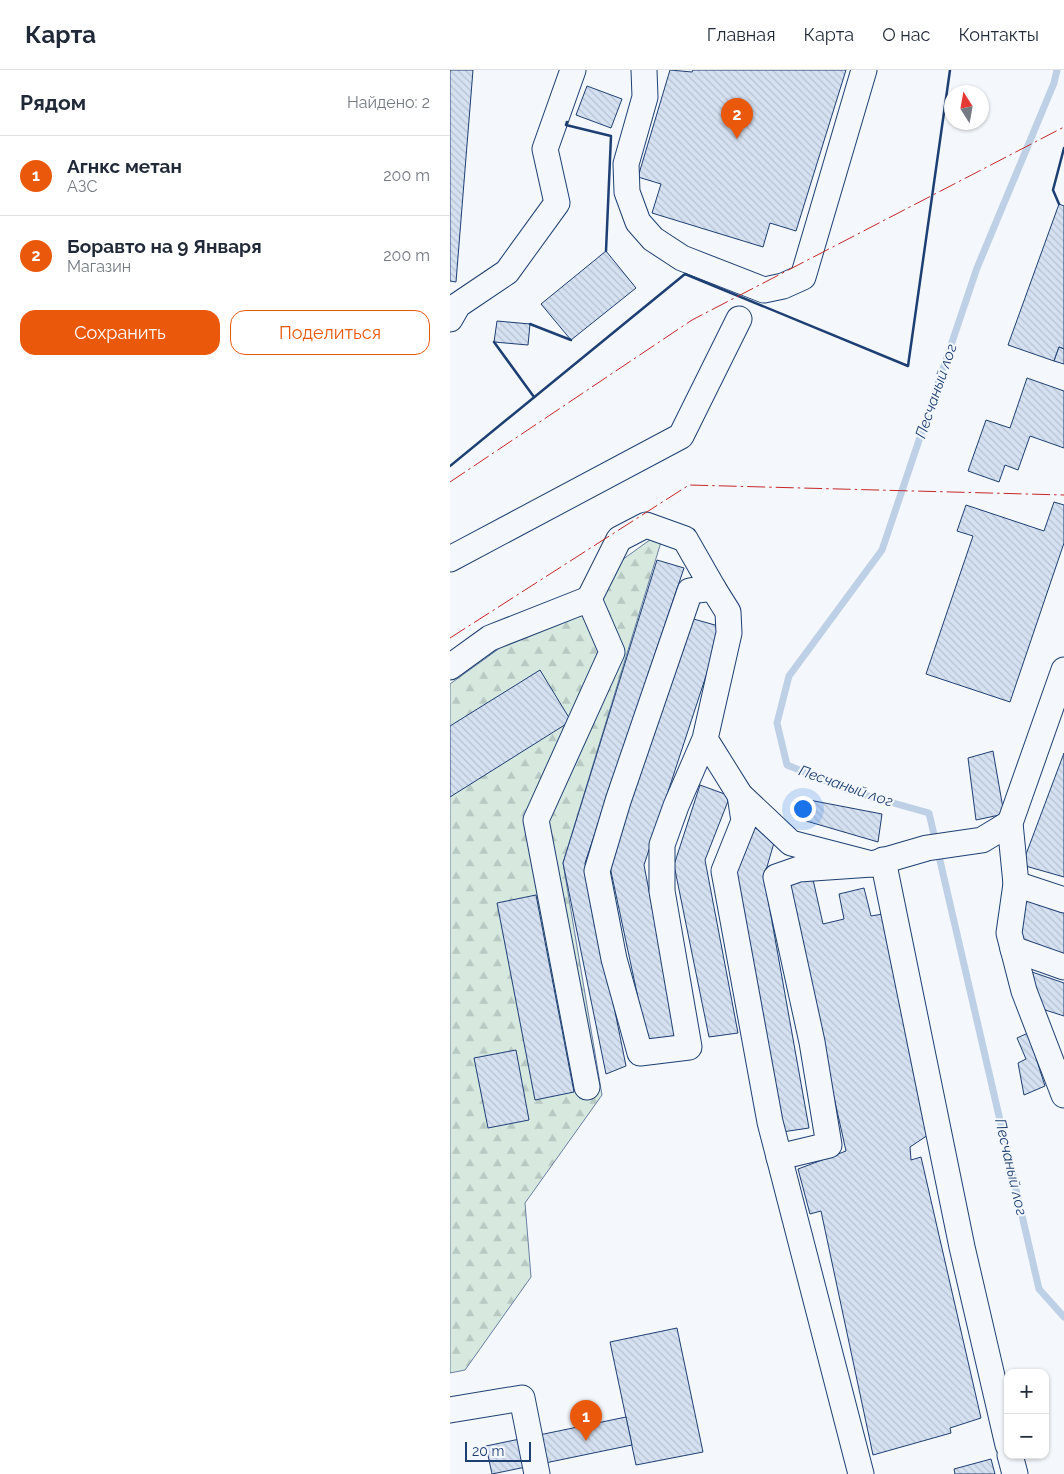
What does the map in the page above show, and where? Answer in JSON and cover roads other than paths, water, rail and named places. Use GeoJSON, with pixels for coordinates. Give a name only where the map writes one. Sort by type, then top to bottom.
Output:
{"type":"FeatureCollection","features":[{"type":"Feature","properties":{"kind":"lane"},"geometry":{"type":"LineString","coordinates":[[450,318],[458,304],[507,272],[557,203],[545,149],[573,70]]}},
{"type":"Feature","properties":{"kind":"lane"},"geometry":{"type":"LineString","coordinates":[[644,70],[646,97],[626,164],[627,192],[638,222],[653,239],[682,258],[764,290],[783,286],[803,277],[864,70]]}},
{"type":"Feature","properties":{"kind":"lane"},"geometry":{"type":"LineString","coordinates":[[450,559],[681,436],[739,319]]}},
{"type":"Feature","properties":{"kind":"lane"},"geometry":{"type":"LineString","coordinates":[[450,668],[490,638],[589,599],[619,539],[646,525],[685,539],[728,612],[729,633],[704,739],[662,845],[662,891],[689,1047],[640,1053],[614,959],[597,871],[621,792],[690,591],[713,588]]}},
{"type":"Feature","properties":{"kind":"lane"},"geometry":{"type":"LineString","coordinates":[[587,1087],[536,820],[612,652],[589,599]]}},
{"type":"Feature","properties":{"kind":"lane"},"geometry":{"type":"LineString","coordinates":[[1064,670],[1010,824],[1016,884],[1009,932],[1024,991],[1057,1060],[1064,1095]]}},
{"type":"Feature","properties":{"kind":"lane"},"geometry":{"type":"LineString","coordinates":[[704,739],[740,795],[791,843],[877,862]]}},
{"type":"Feature","properties":{"kind":"lane"},"geometry":{"type":"LineString","coordinates":[[740,795],[744,821],[724,871],[770,1122],[861,1474]]}},
{"type":"Feature","properties":{"kind":"lane"},"geometry":{"type":"LineString","coordinates":[[779,1157],[830,1145],[812,1042],[776,876],[799,869],[877,862],[927,848],[982,840],[1010,824]]}},
{"type":"Feature","properties":{"kind":"lane"},"geometry":{"type":"LineString","coordinates":[[877,862],[1004,1428]]}},
{"type":"Feature","properties":{"kind":"lane"},"geometry":{"type":"LineString","coordinates":[[1016,884],[1064,900]]}},
{"type":"Feature","properties":{"kind":"lane"},"geometry":{"type":"LineString","coordinates":[[1013,949],[1064,967]]}},
{"type":"Feature","properties":{"kind":"lane"},"geometry":{"type":"LineString","coordinates":[[450,1410],[522,1398],[538,1474]]}},
{"type":"Feature","properties":{"kind":"lane"},"geometry":{"type":"LineString","coordinates":[[1011,1459],[1014,1474]]}},
{"type":"Feature","properties":{"kind":"waterway","name":"Песчаный лог"},"geometry":{"type":"LineString","coordinates":[[1057,70],[1054,83],[977,268],[882,550],[789,676],[777,723],[787,765],[854,792],[929,813],[1039,1289],[1064,1317]]}},
{"type":"Feature","properties":{"kind":"place","name":"Боравто на 9 Января"},"geometry":{"type":"Point","coordinates":[737,139]}},
{"type":"Feature","properties":{"kind":"place","name":"Агнкс метан"},"geometry":{"type":"Point","coordinates":[586,1441]}}]}
